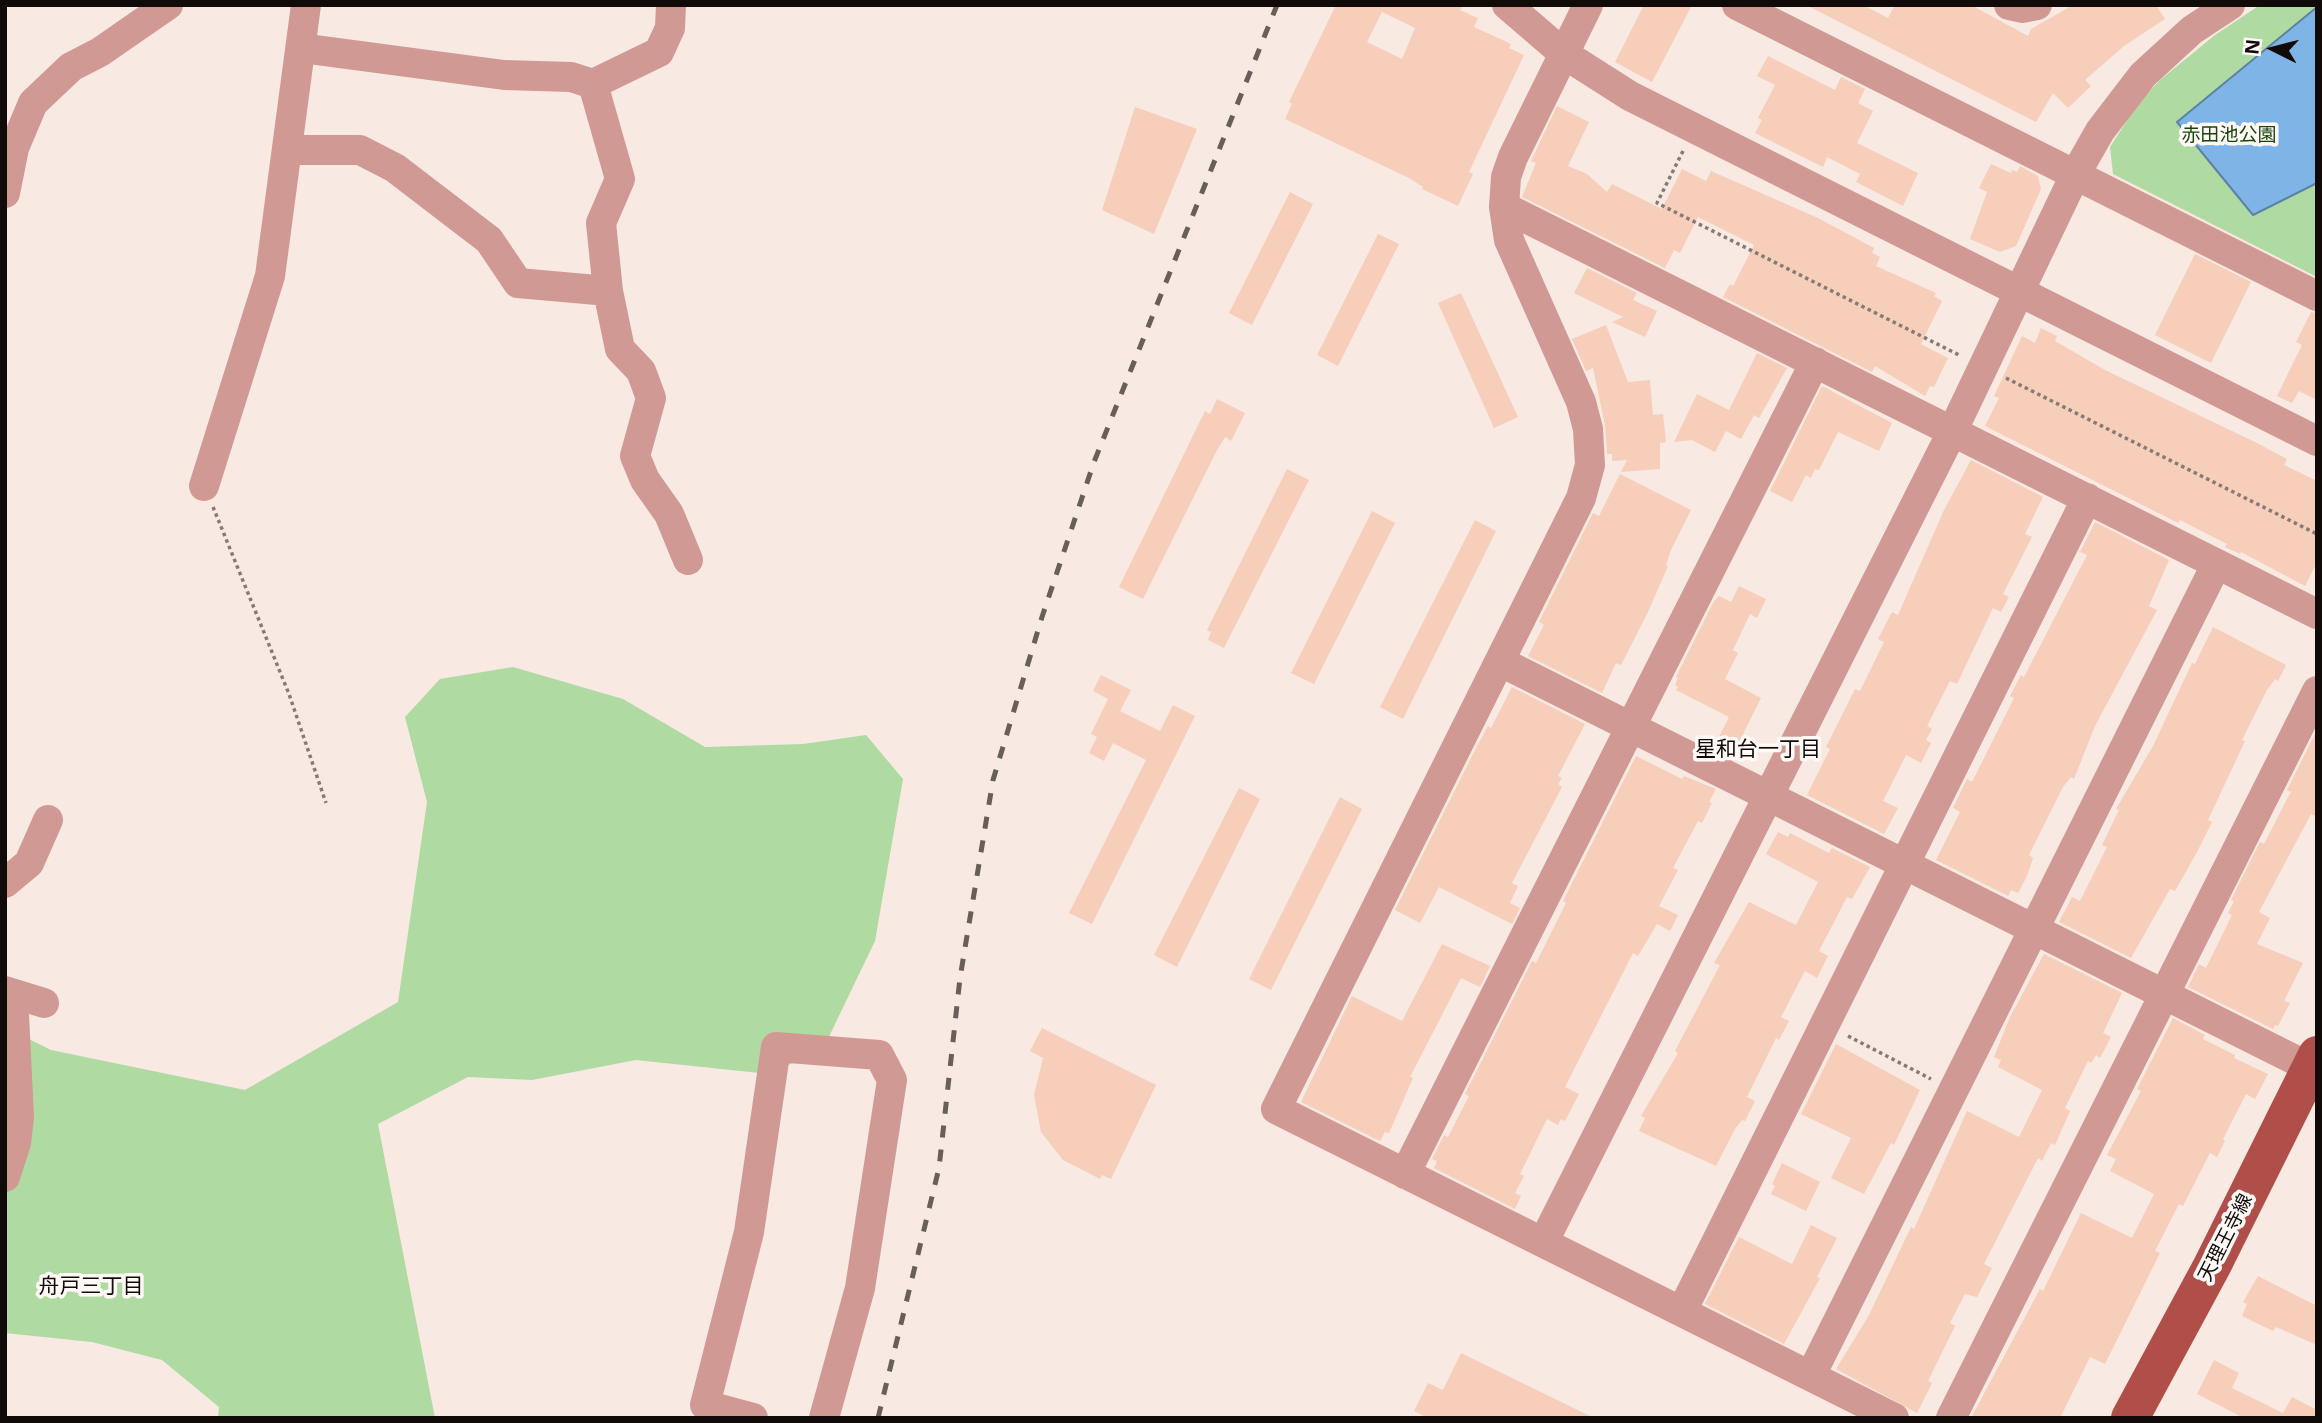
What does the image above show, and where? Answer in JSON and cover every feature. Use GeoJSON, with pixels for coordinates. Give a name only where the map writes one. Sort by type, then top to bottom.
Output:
{"type":"FeatureCollection","features":[{"type":"Feature","properties":{"kind":"main road","name":"天理王寺線"},"geometry":{"type":"LineString","coordinates":[[2130,1418],[2315,1065]]}},
{"type":"Feature","properties":{"kind":"street"},"geometry":{"type":"LineString","coordinates":[[5,194],[14,148],[33,103],[71,67],[100,52],[168,5]]}},
{"type":"Feature","properties":{"kind":"street"},"geometry":{"type":"LineString","coordinates":[[204,486],[270,275],[306,5]]}},
{"type":"Feature","properties":{"kind":"street"},"geometry":{"type":"LineString","coordinates":[[301,48],[504,75],[571,77],[593,84],[659,51],[670,28],[671,5]]}},
{"type":"Feature","properties":{"kind":"street"},"geometry":{"type":"LineString","coordinates":[[1588,5],[1513,157],[1507,177],[1504,207],[1509,240],[1581,402],[1588,429],[1590,466],[1581,498],[1276,1109],[1894,1418]]}},
{"type":"Feature","properties":{"kind":"street"},"geometry":{"type":"LineString","coordinates":[[1737,5],[2317,296]]}},
{"type":"Feature","properties":{"kind":"street"},"geometry":{"type":"LineString","coordinates":[[2009,5],[2022,8],[2037,5]]}},
{"type":"Feature","properties":{"kind":"street"},"geometry":{"type":"LineString","coordinates":[[1544,1241],[1770,798],[2100,131],[2143,75],[2176,42],[2230,5]]}},
{"type":"Feature","properties":{"kind":"street"},"geometry":{"type":"LineString","coordinates":[[1526,12],[1564,54],[1630,96],[2317,441]]}},
{"type":"Feature","properties":{"kind":"street"},"geometry":{"type":"LineString","coordinates":[[593,84],[620,179],[601,223],[608,292],[620,349],[641,371],[651,398],[635,456],[645,480],[669,514],[688,560]]}},
{"type":"Feature","properties":{"kind":"street"},"geometry":{"type":"LineString","coordinates":[[287,150],[360,150],[395,168],[489,240],[518,283],[608,292]]}},
{"type":"Feature","properties":{"kind":"street"},"geometry":{"type":"LineString","coordinates":[[1504,207],[2317,614]]}},
{"type":"Feature","properties":{"kind":"street"},"geometry":{"type":"LineString","coordinates":[[1405,1174],[1815,362]]}},
{"type":"Feature","properties":{"kind":"street"},"geometry":{"type":"LineString","coordinates":[[1682,1311],[2087,498]]}},
{"type":"Feature","properties":{"kind":"street"},"geometry":{"type":"LineString","coordinates":[[1811,1375],[2216,565]]}},
{"type":"Feature","properties":{"kind":"street"},"geometry":{"type":"LineString","coordinates":[[1501,662],[2164,994],[2315,1065]]}},
{"type":"Feature","properties":{"kind":"street"},"geometry":{"type":"LineString","coordinates":[[1951,1418],[2317,691]]}},
{"type":"Feature","properties":{"kind":"street"},"geometry":{"type":"LineString","coordinates":[[5,883],[29,863],[48,820]]}},
{"type":"Feature","properties":{"kind":"street"},"geometry":{"type":"LineString","coordinates":[[5,1177],[16,1143],[19,1117],[9,993],[44,1003]]}},
{"type":"Feature","properties":{"kind":"street"},"geometry":{"type":"LineString","coordinates":[[752,1418],[705,1405],[749,1233],[776,1047],[879,1055],[892,1080],[859,1288],[824,1418]]}},
{"type":"Feature","properties":{"kind":"path"},"geometry":{"type":"LineString","coordinates":[[1695,128],[1657,204],[2317,534]]}},
{"type":"Feature","properties":{"kind":"path"},"geometry":{"type":"LineString","coordinates":[[204,486],[289,694],[326,803]]}},
{"type":"Feature","properties":{"kind":"path"},"geometry":{"type":"LineString","coordinates":[[1826,1025],[1955,1091]]}},
{"type":"Feature","properties":{"kind":"green space","name":"赤田池公園"},"geometry":{"type":"Polygon","coordinates":[[[2260,5],[2317,5],[2317,277],[2113,174],[2110,147],[2137,105],[2160,80],[2215,35],[2260,5]]]}},
{"type":"Feature","properties":{"kind":"green space"},"geometry":{"type":"Polygon","coordinates":[[[513,667],[623,699],[705,747],[803,744],[866,735],[903,779],[875,941],[823,1049],[769,1074],[636,1060],[532,1080],[468,1077],[378,1124],[435,1418],[218,1418],[219,1407],[162,1360],[92,1342],[5,1333],[5,1027],[51,1050],[245,1090],[398,1002],[427,802],[405,717],[440,679],[513,667]]]}},
{"type":"Feature","properties":{"kind":"water"},"geometry":{"type":"Polygon","coordinates":[[[2317,7],[2317,183],[2253,215],[2177,122],[2317,7]]]}},
{"type":"Feature","properties":{"kind":"building"},"geometry":{"type":"Polygon","coordinates":[[[1336,5],[1463,5],[1460,10],[1478,18],[1474,27],[1511,44],[1509,48],[1524,55],[1469,172],[1473,174],[1458,206],[1422,189],[1423,187],[1409,178],[1285,119],[1292,104],[1289,102],[1336,5]],[[1382,12],[1367,42],[1402,59],[1415,28],[1382,12]]]}},
{"type":"Feature","properties":{"kind":"building"},"geometry":{"type":"Polygon","coordinates":[[[1644,5],[1692,5],[1652,82],[1615,62],[1644,5]]]}},
{"type":"Feature","properties":{"kind":"building"},"geometry":{"type":"Polygon","coordinates":[[[1806,5],[1863,5],[1888,18],[1895,5],[1971,5],[2028,36],[2031,29],[2073,5],[2156,5],[2165,19],[2124,46],[2085,80],[2091,86],[2068,108],[2053,93],[2036,122],[1806,5]]]}},
{"type":"Feature","properties":{"kind":"building"},"geometry":{"type":"Polygon","coordinates":[[[1768,56],[1835,90],[1841,77],[1865,89],[1858,103],[1873,111],[1857,143],[1918,173],[1903,206],[1856,182],[1860,174],[1827,157],[1823,167],[1755,133],[1762,120],[1758,118],[1775,85],[1757,76],[1768,56]]]}},
{"type":"Feature","properties":{"kind":"building"},"geometry":{"type":"Polygon","coordinates":[[[1557,106],[1589,122],[1568,166],[1587,174],[1607,192],[1612,184],[1662,209],[1682,169],[1706,181],[1711,171],[1818,218],[1874,248],[1872,253],[1880,257],[1876,266],[1936,293],[1934,296],[1942,301],[1921,344],[1948,358],[1934,387],[1930,386],[1925,396],[1875,366],[1872,372],[1723,297],[1730,284],[1733,286],[1754,245],[1698,217],[1680,253],[1674,250],[1665,268],[1522,197],[1536,163],[1531,161],[1557,106]]]}},
{"type":"Feature","properties":{"kind":"building"},"geometry":{"type":"Polygon","coordinates":[[[1135,107],[1197,129],[1154,234],[1102,210],[1135,107]]]}},
{"type":"Feature","properties":{"kind":"building"},"geometry":{"type":"Polygon","coordinates":[[[1991,164],[2011,173],[2012,170],[2017,172],[2020,166],[2038,176],[2041,189],[2016,246],[2000,252],[1970,239],[1987,192],[1979,188],[1991,164]]]}},
{"type":"Feature","properties":{"kind":"building"},"geometry":{"type":"Polygon","coordinates":[[[1290,192],[1313,204],[1252,325],[1229,313],[1290,192]]]}},
{"type":"Feature","properties":{"kind":"building"},"geometry":{"type":"Polygon","coordinates":[[[1378,234],[1399,244],[1338,366],[1317,355],[1378,234]]]}},
{"type":"Feature","properties":{"kind":"building"},"geometry":{"type":"Polygon","coordinates":[[[2195,254],[2251,282],[2211,363],[2155,335],[2195,254]]]}},
{"type":"Feature","properties":{"kind":"building"},"geometry":{"type":"Polygon","coordinates":[[[1587,268],[1637,293],[1633,300],[1657,311],[1645,337],[1612,322],[1623,317],[1574,293],[1587,268]]]}},
{"type":"Feature","properties":{"kind":"building"},"geometry":{"type":"Polygon","coordinates":[[[1461,293],[1518,417],[1494,428],[1438,303],[1461,293]]]}},
{"type":"Feature","properties":{"kind":"building"},"geometry":{"type":"Polygon","coordinates":[[[2311,312],[2317,313],[2317,400],[2299,391],[2292,403],[2277,396],[2302,345],[2296,342],[2311,312]]]}},
{"type":"Feature","properties":{"kind":"building"},"geometry":{"type":"Polygon","coordinates":[[[1606,325],[1628,382],[1650,380],[1653,415],[1663,414],[1666,442],[1660,443],[1660,469],[1621,472],[1627,460],[1612,461],[1612,454],[1607,454],[1605,425],[1593,368],[1586,371],[1572,339],[1606,325]]]}},
{"type":"Feature","properties":{"kind":"building"},"geometry":{"type":"Polygon","coordinates":[[[2041,328],[2057,336],[2055,341],[2105,370],[2257,443],[2287,459],[2284,465],[2317,481],[2317,562],[2305,586],[2241,552],[2240,554],[2225,547],[2227,544],[2180,520],[2178,523],[1985,426],[1999,398],[1994,396],[2022,336],[2035,343],[2041,328]]]}},
{"type":"Feature","properties":{"kind":"building"},"geometry":{"type":"Polygon","coordinates":[[[1757,353],[1787,368],[1759,418],[1754,415],[1741,439],[1726,431],[1715,452],[1692,440],[1674,442],[1697,394],[1729,410],[1757,353]]]}},
{"type":"Feature","properties":{"kind":"building"},"geometry":{"type":"Polygon","coordinates":[[[1822,386],[1892,423],[1879,451],[1838,432],[1819,470],[1815,469],[1811,478],[1806,475],[1792,502],[1770,491],[1822,386]]]}},
{"type":"Feature","properties":{"kind":"building"},"geometry":{"type":"Polygon","coordinates":[[[1217,399],[1245,413],[1231,441],[1225,437],[1216,452],[1143,599],[1119,587],[1205,411],[1210,414],[1217,399]]]}},
{"type":"Feature","properties":{"kind":"building"},"geometry":{"type":"Polygon","coordinates":[[[1971,460],[2043,497],[2025,534],[2032,537],[2003,594],[2009,597],[2001,612],[1993,608],[1957,684],[1950,681],[1927,726],[1932,729],[1926,740],[1931,743],[1921,763],[1906,755],[1883,801],[1898,808],[1884,834],[1807,795],[1830,749],[1826,747],[1855,689],[1860,691],[1884,642],[1878,639],[1892,612],[1898,615],[1944,510],[1971,460]]]}},
{"type":"Feature","properties":{"kind":"building"},"geometry":{"type":"Polygon","coordinates":[[[1287,469],[1309,480],[1224,648],[1208,640],[1211,632],[1207,630],[1287,469]]]}},
{"type":"Feature","properties":{"kind":"building"},"geometry":{"type":"Polygon","coordinates":[[[1620,474],[1691,510],[1671,550],[1666,565],[1668,566],[1648,612],[1621,665],[1616,663],[1602,693],[1528,656],[1544,625],[1539,622],[1593,513],[1599,516],[1620,474]]]}},
{"type":"Feature","properties":{"kind":"building"},"geometry":{"type":"Polygon","coordinates":[[[1372,511],[1395,523],[1314,684],[1291,673],[1372,511]]]}},
{"type":"Feature","properties":{"kind":"building"},"geometry":{"type":"Polygon","coordinates":[[[1475,520],[1496,531],[1403,719],[1380,707],[1475,520]]]}},
{"type":"Feature","properties":{"kind":"building"},"geometry":{"type":"Polygon","coordinates":[[[2095,522],[2169,560],[2149,606],[2157,610],[2095,726],[2074,779],[2071,777],[2063,787],[2029,855],[2033,858],[2027,876],[2018,893],[2011,890],[2008,896],[1936,860],[1960,812],[1953,808],[1967,779],[1972,782],[2014,698],[2010,696],[2021,675],[2024,677],[2087,555],[2080,552],[2095,522]]]}},
{"type":"Feature","properties":{"kind":"building"},"geometry":{"type":"Polygon","coordinates":[[[1739,586],[1766,599],[1757,618],[1750,614],[1733,650],[1738,653],[1725,679],[1761,698],[1743,734],[1748,737],[1734,759],[1713,749],[1729,717],[1676,690],[1678,687],[1675,685],[1678,678],[1676,677],[1714,601],[1719,596],[1731,602],[1739,586]]]}},
{"type":"Feature","properties":{"kind":"building"},"geometry":{"type":"Polygon","coordinates":[[[2213,627],[2286,665],[2278,681],[2275,679],[2267,690],[2242,740],[2245,741],[2208,820],[2212,822],[2197,852],[2175,891],[2170,889],[2131,958],[2059,922],[2072,897],[2080,901],[2107,847],[2102,845],[2119,810],[2116,809],[2153,746],[2192,663],[2195,664],[2213,627]]]}},
{"type":"Feature","properties":{"kind":"building"},"geometry":{"type":"Polygon","coordinates":[[[1101,675],[1131,690],[1120,711],[1160,731],[1173,705],[1195,716],[1092,924],[1069,913],[1146,760],[1113,743],[1104,761],[1089,753],[1097,737],[1091,734],[1108,699],[1093,691],[1101,675]]]}},
{"type":"Feature","properties":{"kind":"building"},"geometry":{"type":"Polygon","coordinates":[[[1512,687],[1585,724],[1558,776],[1562,778],[1558,784],[1562,787],[1512,883],[1518,886],[1510,903],[1520,908],[1512,924],[1439,887],[1420,923],[1395,910],[1475,750],[1488,726],[1491,728],[1512,687]]]}},
{"type":"Feature","properties":{"kind":"building"},"geometry":{"type":"Polygon","coordinates":[[[2317,730],[2317,817],[2311,814],[2259,912],[2270,918],[2257,944],[2303,963],[2284,1001],[2290,1003],[2278,1026],[2275,1025],[2273,1029],[2188,987],[2199,964],[2206,968],[2232,915],[2228,913],[2234,901],[2231,900],[2260,842],[2264,844],[2291,792],[2287,790],[2317,730]]]}},
{"type":"Feature","properties":{"kind":"building"},"geometry":{"type":"Polygon","coordinates":[[[1636,756],[1682,779],[1684,776],[1716,789],[1702,823],[1698,821],[1673,868],[1678,870],[1659,906],[1678,915],[1670,931],[1657,924],[1638,956],[1633,953],[1565,1087],[1579,1094],[1565,1121],[1561,1119],[1558,1125],[1547,1119],[1520,1174],[1524,1176],[1515,1193],[1521,1196],[1515,1209],[1434,1168],[1437,1161],[1432,1159],[1444,1135],[1448,1137],[1469,1096],[1465,1094],[1532,961],[1536,963],[1566,903],[1563,901],[1636,756]]]}},
{"type":"Feature","properties":{"kind":"building"},"geometry":{"type":"Polygon","coordinates":[[[1239,788],[1260,799],[1177,967],[1154,955],[1239,788]]]}},
{"type":"Feature","properties":{"kind":"building"},"geometry":{"type":"Polygon","coordinates":[[[1340,797],[1362,809],[1271,990],[1249,979],[1340,797]]]}},
{"type":"Feature","properties":{"kind":"building"},"geometry":{"type":"Polygon","coordinates":[[[1778,832],[1788,837],[1790,833],[1829,853],[1832,848],[1870,867],[1852,899],[1847,897],[1819,951],[1828,956],[1817,978],[1805,971],[1781,1017],[1789,1021],[1779,1040],[1776,1038],[1747,1097],[1755,1101],[1745,1121],[1742,1120],[1735,1129],[1716,1166],[1639,1131],[1645,1118],[1641,1116],[1678,1053],[1675,1051],[1720,965],[1714,963],[1749,902],[1796,925],[1818,882],[1766,854],[1778,832]]]}},
{"type":"Feature","properties":{"kind":"building"},"geometry":{"type":"Polygon","coordinates":[[[1442,944],[1490,966],[1480,987],[1461,978],[1410,1077],[1413,1078],[1389,1133],[1385,1132],[1380,1141],[1301,1102],[1352,996],[1402,1021],[1442,944]]]}},
{"type":"Feature","properties":{"kind":"building"},"geometry":{"type":"Polygon","coordinates":[[[2044,954],[2122,993],[2103,1033],[2111,1037],[2100,1058],[2096,1055],[2091,1063],[2088,1061],[2065,1108],[2070,1111],[2055,1145],[2051,1143],[2042,1161],[2038,1158],[1984,1264],[1992,1268],[1977,1297],[1965,1294],[1950,1323],[1955,1326],[1928,1381],[1932,1383],[1917,1413],[1836,1369],[1869,1315],[1911,1227],[1914,1229],[1967,1111],[2019,1137],[2042,1090],[1998,1067],[2001,1060],[1994,1057],[2010,1017],[2044,954]]]}},
{"type":"Feature","properties":{"kind":"building"},"geometry":{"type":"Polygon","coordinates":[[[2173,1018],[2205,1035],[2203,1039],[2235,1055],[2234,1058],[2268,1074],[2255,1099],[2246,1094],[2217,1157],[2210,1153],[2183,1206],[2179,1204],[2155,1251],[2160,1253],[2105,1364],[2090,1357],[2060,1418],[1971,1418],[2040,1289],[2043,1291],[2081,1213],[2132,1238],[2154,1194],[2110,1171],[2116,1159],[2107,1155],[2141,1091],[2137,1089],[2173,1018]]]}},
{"type":"Feature","properties":{"kind":"building"},"geometry":{"type":"Polygon","coordinates":[[[1042,1028],[1156,1085],[1111,1179],[1102,1175],[1100,1179],[1063,1160],[1041,1132],[1034,1095],[1043,1058],[1030,1051],[1042,1028]]]}},
{"type":"Feature","properties":{"kind":"building"},"geometry":{"type":"Polygon","coordinates":[[[1836,1044],[1920,1090],[1894,1145],[1891,1143],[1864,1194],[1831,1178],[1851,1138],[1801,1114],[1836,1044]]]}},
{"type":"Feature","properties":{"kind":"building"},"geometry":{"type":"Polygon","coordinates":[[[1782,1163],[1820,1182],[1806,1211],[1771,1194],[1775,1186],[1772,1184],[1782,1163]]]}},
{"type":"Feature","properties":{"kind":"building"},"geometry":{"type":"Polygon","coordinates":[[[1811,1225],[1837,1238],[1817,1277],[1820,1278],[1784,1344],[1705,1304],[1739,1237],[1792,1264],[1811,1225]]]}},
{"type":"Feature","properties":{"kind":"building"},"geometry":{"type":"Polygon","coordinates":[[[2258,1276],[2317,1306],[2317,1345],[2276,1327],[2273,1331],[2242,1316],[2247,1304],[2243,1302],[2258,1276]]]}},
{"type":"Feature","properties":{"kind":"building"},"geometry":{"type":"Polygon","coordinates":[[[1461,1353],[1594,1418],[1428,1418],[1414,1411],[1428,1383],[1443,1390],[1461,1353]]]}},
{"type":"Feature","properties":{"kind":"building"},"geometry":{"type":"Polygon","coordinates":[[[2214,1360],[2239,1373],[2232,1388],[2283,1413],[2292,1397],[2317,1410],[2317,1418],[2244,1418],[2197,1394],[2214,1360]]]}},
{"type":"Feature","properties":{"kind":"railway"},"geometry":{"type":"LineString","coordinates":[[878,1418],[939,1168],[960,978],[993,780],[1042,617],[1094,462],[1277,5]]}},
{"type":"Feature","properties":{"kind":"district","name":"星和台一丁目"},"geometry":{"type":"Point","coordinates":[1758,750]}},
{"type":"Feature","properties":{"kind":"district","name":"舟戸三丁目"},"geometry":{"type":"Point","coordinates":[91,1287]}}]}
